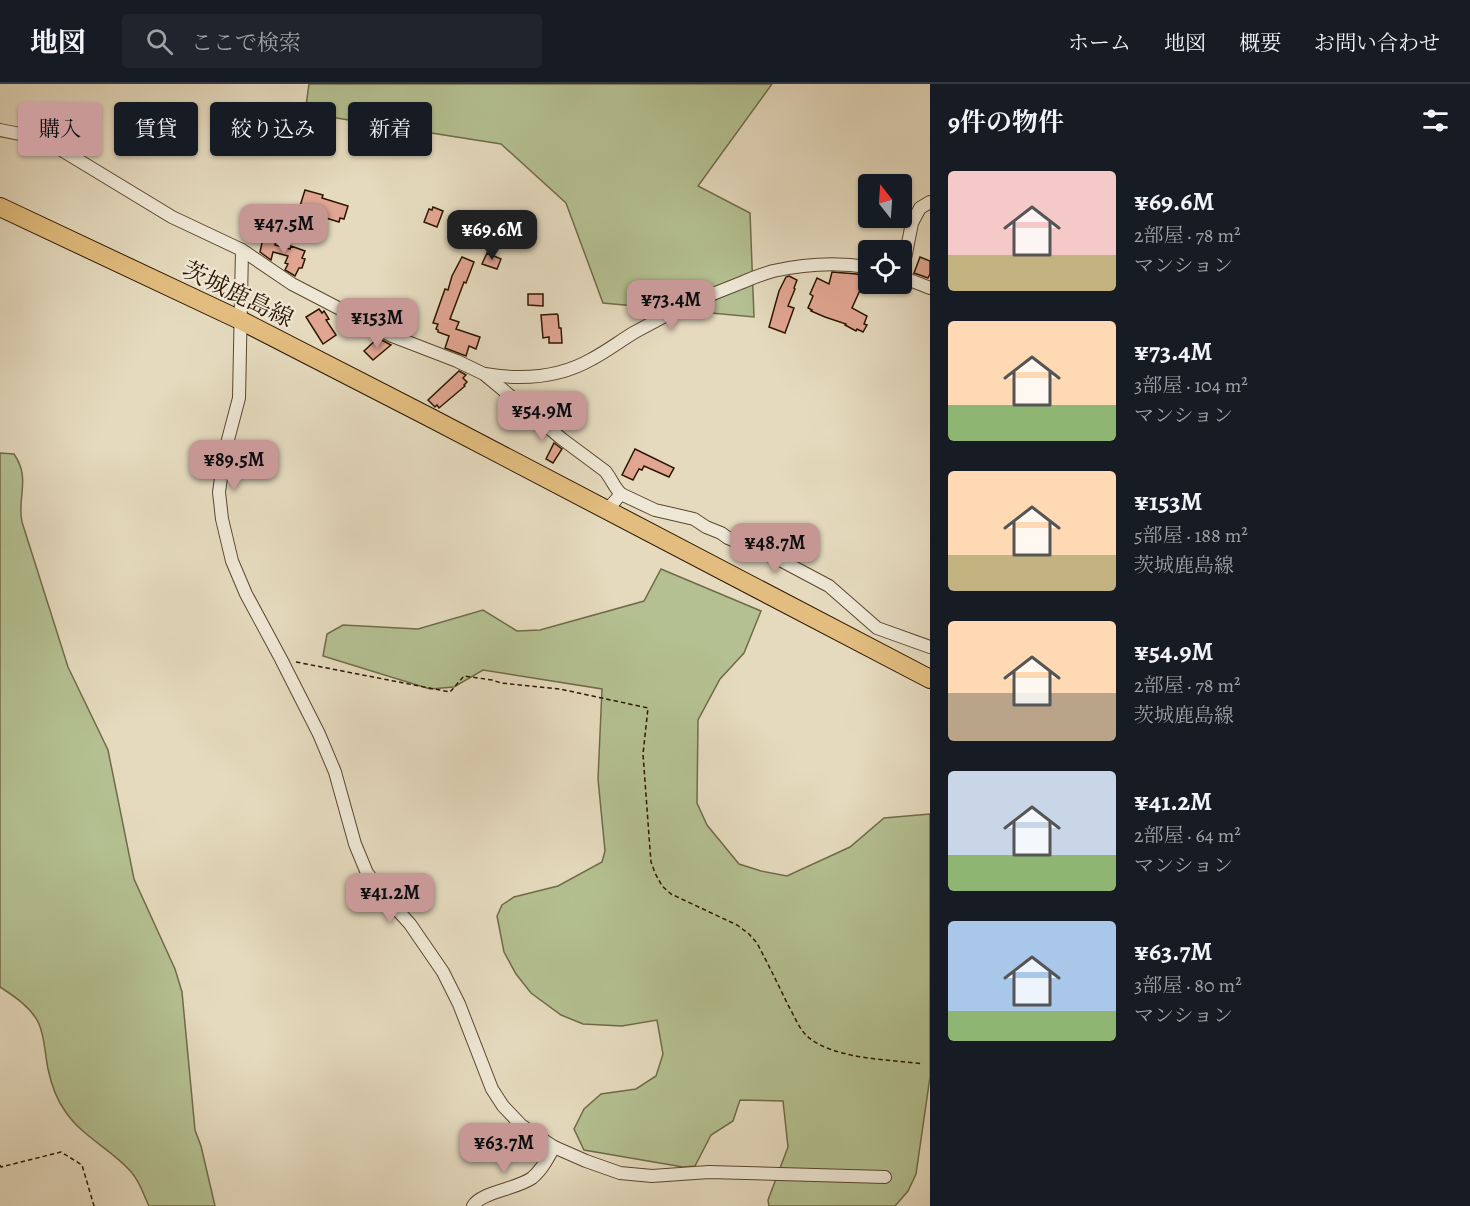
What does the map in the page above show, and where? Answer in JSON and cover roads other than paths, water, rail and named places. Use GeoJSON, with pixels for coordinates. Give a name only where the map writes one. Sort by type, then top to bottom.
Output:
{"type":"FeatureCollection","features":[{"type":"Feature","properties":{"kind":"main road","name":"茨城鹿島線"},"geometry":{"type":"LineString","coordinates":[[0,207],[240,320],[930,679]]}},
{"type":"Feature","properties":{"kind":"street"},"geometry":{"type":"LineString","coordinates":[[0,130],[50,143],[172,217],[242,250],[292,284],[392,336],[484,374],[605,471],[621,494],[655,510],[693,519],[728,538],[782,561],[829,586],[877,628],[930,647]]}},
{"type":"Feature","properties":{"kind":"street"},"geometry":{"type":"LineString","coordinates":[[909,240],[912,223],[920,208],[930,202]]}},
{"type":"Feature","properties":{"kind":"street"},"geometry":{"type":"LineString","coordinates":[[242,250],[239,398],[225,451],[219,492],[232,561],[246,594],[310,714],[335,772],[356,844],[368,873],[410,924],[443,972],[467,1022],[492,1089],[503,1106],[521,1125],[554,1147],[620,1173],[652,1176],[709,1172],[885,1177]]}},
{"type":"Feature","properties":{"kind":"street"},"geometry":{"type":"LineString","coordinates":[[484,374],[539,377],[574,367],[690,304],[771,272],[826,264],[858,266]]}},
{"type":"Feature","properties":{"kind":"street"},"geometry":{"type":"LineString","coordinates":[[912,280],[930,288]]}},
{"type":"Feature","properties":{"kind":"street"},"geometry":{"type":"LineString","coordinates":[[607,510],[621,494]]}},
{"type":"Feature","properties":{"kind":"street"},"geometry":{"type":"LineString","coordinates":[[874,650],[885,632]]}},
{"type":"Feature","properties":{"kind":"street"},"geometry":{"type":"LineString","coordinates":[[473,1206],[480,1198],[519,1185],[534,1176],[554,1147]]}}]}
